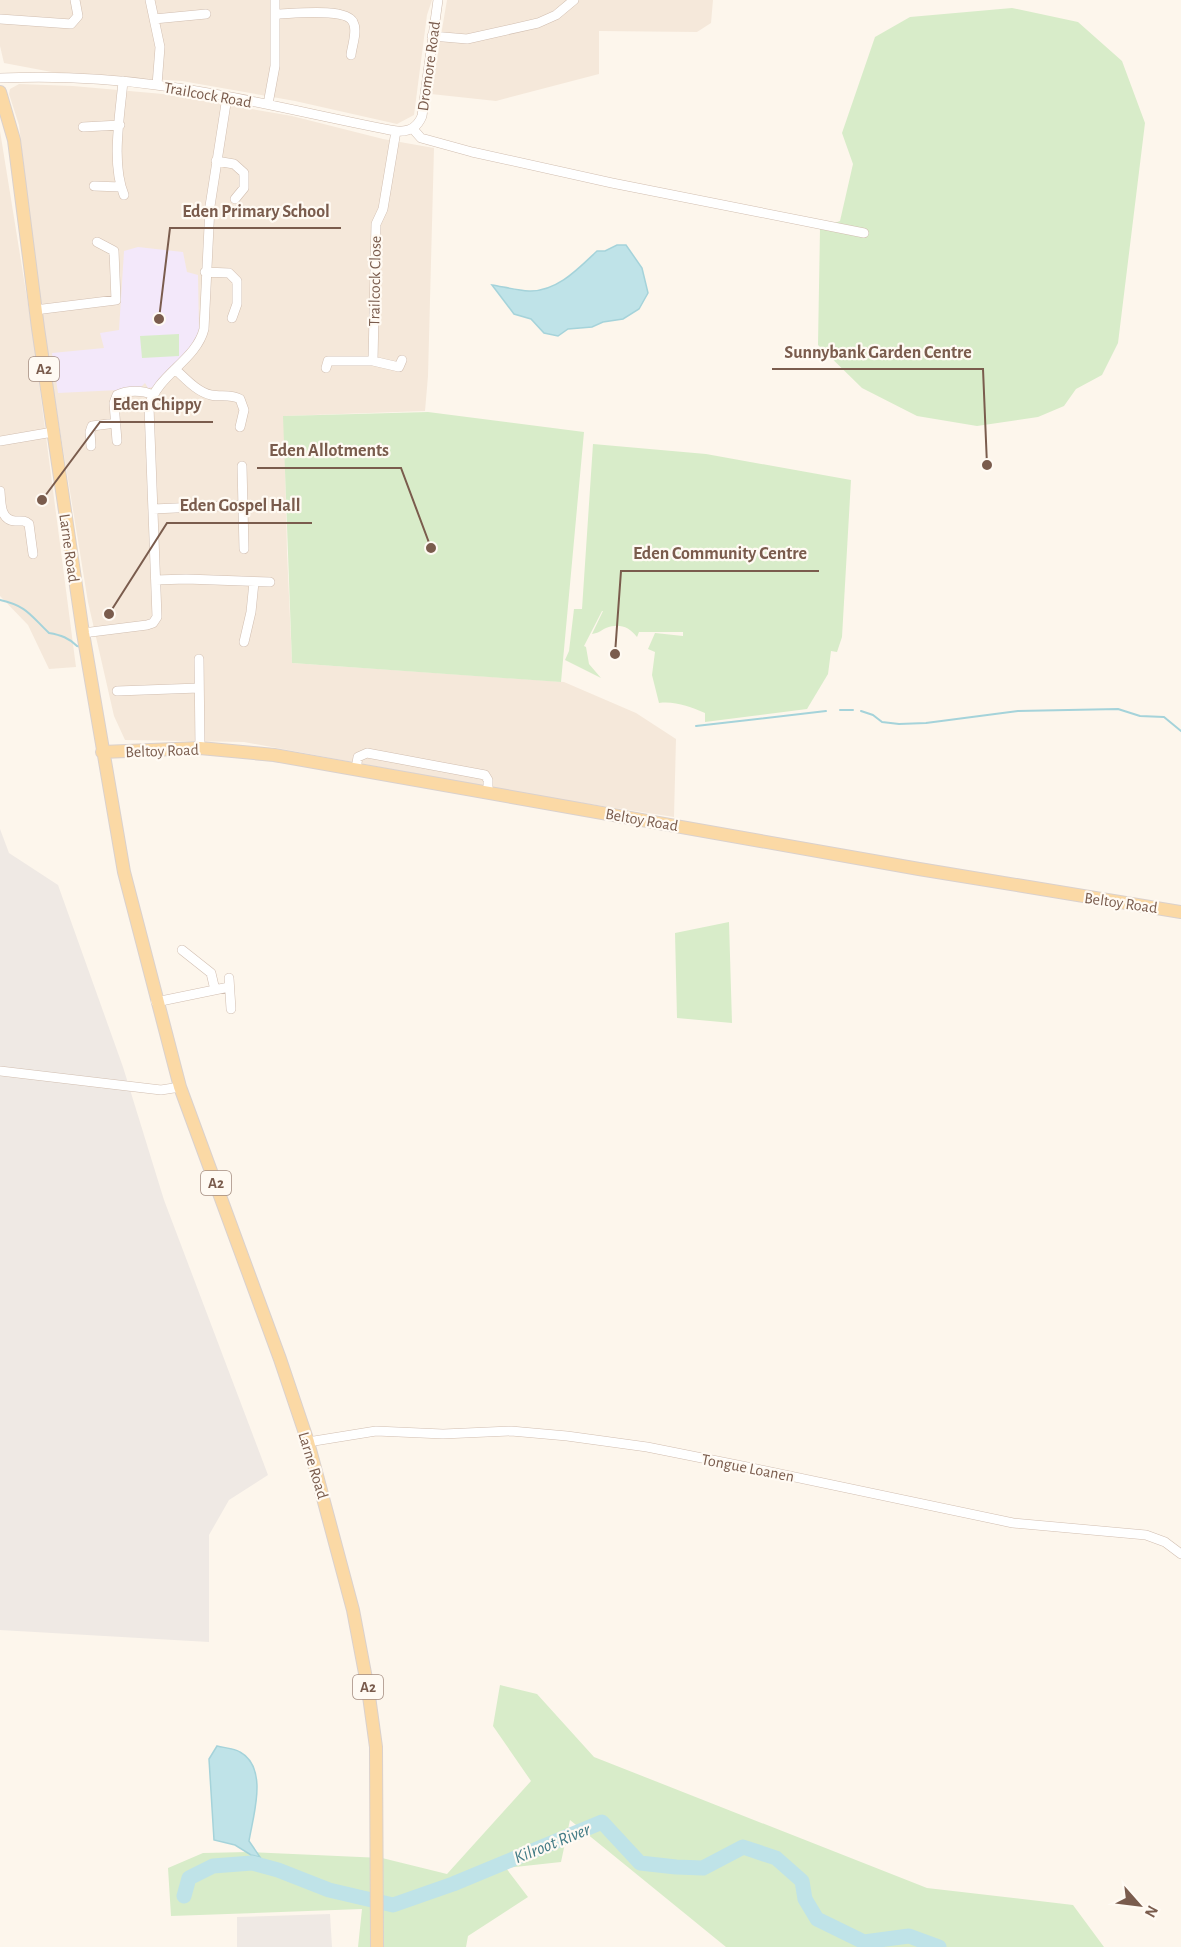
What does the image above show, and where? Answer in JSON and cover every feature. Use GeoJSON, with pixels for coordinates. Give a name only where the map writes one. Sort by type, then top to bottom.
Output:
{"type":"FeatureCollection","features":[{"type":"Feature","properties":{"kind":"main road","name":"Larne Road"},"geometry":{"type":"LineString","coordinates":[[0,92],[14,140],[35,310],[83,633],[124,872],[156,1002],[180,1087],[280,1359],[308,1442],[352,1610],[369,1689],[376,1747],[376,1947]]}},
{"type":"Feature","properties":{"kind":"main road","name":"Beltoy Road"},"geometry":{"type":"LineString","coordinates":[[102,753],[200,748],[274,755],[930,871],[1181,912]]}},
{"type":"Feature","properties":{"kind":"street"},"geometry":{"type":"LineString","coordinates":[[0,19],[71,24],[78,16],[75,0]]}},
{"type":"Feature","properties":{"kind":"street"},"geometry":{"type":"LineString","coordinates":[[150,0],[160,52],[157,85]]}},
{"type":"Feature","properties":{"kind":"street"},"geometry":{"type":"LineString","coordinates":[[268,104],[274,66],[275,0]]}},
{"type":"Feature","properties":{"kind":"street","name":"Dromore Road"},"geometry":{"type":"LineString","coordinates":[[412,129],[422,116],[438,0]]}},
{"type":"Feature","properties":{"kind":"street"},"geometry":{"type":"LineString","coordinates":[[432,36],[467,39],[538,23],[556,15],[574,0]]}},
{"type":"Feature","properties":{"kind":"street"},"geometry":{"type":"LineString","coordinates":[[275,14],[337,13],[348,16],[355,26],[351,55]]}},
{"type":"Feature","properties":{"kind":"street"},"geometry":{"type":"LineString","coordinates":[[154,19],[206,14]]}},
{"type":"Feature","properties":{"kind":"street","name":"Trailcock Road"},"geometry":{"type":"LineString","coordinates":[[0,78],[123,81],[157,85],[268,104],[396,131],[412,129]]}},
{"type":"Feature","properties":{"kind":"street"},"geometry":{"type":"LineString","coordinates":[[94,186],[123,191],[117,160],[123,81]]}},
{"type":"Feature","properties":{"kind":"street"},"geometry":{"type":"LineString","coordinates":[[83,633],[147,625],[155,621],[158,613],[149,413],[153,395],[197,345],[203,333],[210,206],[227,97]]}},
{"type":"Feature","properties":{"kind":"street"},"geometry":{"type":"LineString","coordinates":[[83,127],[120,125]]}},
{"type":"Feature","properties":{"kind":"street"},"geometry":{"type":"LineString","coordinates":[[412,129],[421,138],[472,152],[612,183],[864,233]]}},
{"type":"Feature","properties":{"kind":"street","name":"Trailcock Close"},"geometry":{"type":"LineString","coordinates":[[373,361],[376,224],[383,209],[396,131]]}},
{"type":"Feature","properties":{"kind":"street"},"geometry":{"type":"LineString","coordinates":[[216,161],[234,164],[244,173],[244,188],[235,199]]}},
{"type":"Feature","properties":{"kind":"street"},"geometry":{"type":"LineString","coordinates":[[35,310],[116,300],[114,251],[97,242]]}},
{"type":"Feature","properties":{"kind":"street"},"geometry":{"type":"LineString","coordinates":[[205,272],[229,273],[237,281],[237,304],[232,318]]}},
{"type":"Feature","properties":{"kind":"street"},"geometry":{"type":"LineString","coordinates":[[326,361],[373,361],[399,367]]}},
{"type":"Feature","properties":{"kind":"street"},"geometry":{"type":"LineString","coordinates":[[175,369],[207,394],[233,396],[240,399],[244,410],[240,427]]}},
{"type":"Feature","properties":{"kind":"street"},"geometry":{"type":"LineString","coordinates":[[117,441],[114,403],[120,393],[145,392],[153,395]]}},
{"type":"Feature","properties":{"kind":"street"},"geometry":{"type":"LineString","coordinates":[[91,446],[92,426],[116,423]]}},
{"type":"Feature","properties":{"kind":"street"},"geometry":{"type":"LineString","coordinates":[[0,441],[53,432]]}},
{"type":"Feature","properties":{"kind":"street"},"geometry":{"type":"LineString","coordinates":[[242,466],[244,549]]}},
{"type":"Feature","properties":{"kind":"street"},"geometry":{"type":"LineString","coordinates":[[0,491],[6,518],[14,521],[23,520],[29,524],[33,554]]}},
{"type":"Feature","properties":{"kind":"street"},"geometry":{"type":"LineString","coordinates":[[153,509],[243,505]]}},
{"type":"Feature","properties":{"kind":"street"},"geometry":{"type":"LineString","coordinates":[[156,580],[270,582]]}},
{"type":"Feature","properties":{"kind":"street"},"geometry":{"type":"LineString","coordinates":[[244,642],[251,612],[254,582]]}},
{"type":"Feature","properties":{"kind":"street"},"geometry":{"type":"LineString","coordinates":[[155,621],[159,626],[159,632]]}},
{"type":"Feature","properties":{"kind":"street"},"geometry":{"type":"LineString","coordinates":[[199,660],[200,748]]}},
{"type":"Feature","properties":{"kind":"street"},"geometry":{"type":"LineString","coordinates":[[117,691],[199,688]]}},
{"type":"Feature","properties":{"kind":"street"},"geometry":{"type":"LineString","coordinates":[[356,769],[358,757],[367,753],[485,774],[489,792]]}},
{"type":"Feature","properties":{"kind":"street"},"geometry":{"type":"LineString","coordinates":[[182,950],[211,973],[215,990]]}},
{"type":"Feature","properties":{"kind":"street"},"geometry":{"type":"LineString","coordinates":[[156,1002],[215,990],[229,983],[231,1010]]}},
{"type":"Feature","properties":{"kind":"street"},"geometry":{"type":"LineString","coordinates":[[0,1071],[161,1090],[180,1087]]}},
{"type":"Feature","properties":{"kind":"street","name":"Tongue Loanen"},"geometry":{"type":"LineString","coordinates":[[308,1442],[376,1431],[443,1434],[511,1431],[567,1436],[647,1447],[736,1464],[1013,1523],[1146,1535],[1165,1542],[1181,1554]]}},
{"type":"Feature","properties":{"kind":"shaded area"},"geometry":{"type":"Polygon","coordinates":[[[0,0],[432,0],[427,15],[414,115],[397,124],[295,101],[182,81],[57,73],[4,63],[0,46],[0,0]]]}},
{"type":"Feature","properties":{"kind":"shaded area"},"geometry":{"type":"Polygon","coordinates":[[[447,0],[713,0],[711,23],[697,32],[599,31],[599,74],[496,101],[431,94],[447,0]]]}},
{"type":"Feature","properties":{"kind":"shaded area"},"geometry":{"type":"Polygon","coordinates":[[[19,84],[163,94],[292,116],[383,139],[434,148],[428,376],[425,411],[284,416],[292,663],[564,682],[636,713],[676,739],[674,817],[538,796],[244,742],[125,740],[114,716],[88,602],[43,326],[19,125],[9,94],[10,89],[19,84]]]}},
{"type":"Feature","properties":{"kind":"shaded area"},"geometry":{"type":"Polygon","coordinates":[[[0,131],[32,329],[76,667],[49,669],[28,625],[0,596],[0,131]]]}},
{"type":"Feature","properties":{"kind":"shaded area"},"geometry":{"type":"Polygon","coordinates":[[[138,247],[183,252],[187,272],[198,275],[199,330],[196,340],[154,387],[148,388],[145,383],[139,389],[58,393],[52,353],[104,348],[100,333],[119,330],[124,251],[138,247]]]}},
{"type":"Feature","properties":{"kind":"shaded area"},"geometry":{"type":"Polygon","coordinates":[[[0,829],[9,853],[58,885],[123,1067],[164,1200],[268,1475],[229,1500],[209,1535],[209,1642],[0,1630],[0,829]]]}},
{"type":"Feature","properties":{"kind":"shaded area"},"geometry":{"type":"Polygon","coordinates":[[[330,1914],[332,1947],[237,1947],[237,1917],[330,1914]]]}},
{"type":"Feature","properties":{"kind":"green space"},"geometry":{"type":"Polygon","coordinates":[[[1012,8],[1078,22],[1122,61],[1145,123],[1118,343],[1102,375],[1076,389],[1064,406],[1038,417],[977,426],[917,416],[862,388],[818,345],[820,229],[840,221],[853,164],[842,133],[875,37],[910,17],[1012,8]]]}},
{"type":"Feature","properties":{"kind":"green space"},"geometry":{"type":"Polygon","coordinates":[[[179,334],[179,356],[142,358],[140,336],[179,334]]]}},
{"type":"Feature","properties":{"kind":"green space"},"geometry":{"type":"Polygon","coordinates":[[[428,412],[584,432],[561,682],[292,663],[283,416],[428,412]]]}},
{"type":"Feature","properties":{"kind":"green space"},"geometry":{"type":"Polygon","coordinates":[[[593,444],[706,454],[851,480],[842,637],[837,652],[831,651],[828,674],[807,709],[705,722],[705,713],[677,704],[659,703],[652,675],[655,652],[648,649],[655,633],[683,636],[683,632],[639,632],[637,637],[623,626],[615,626],[592,634],[603,611],[584,646],[589,664],[601,678],[565,660],[569,651],[574,609],[582,609],[593,444]]]}},
{"type":"Feature","properties":{"kind":"green space"},"geometry":{"type":"Polygon","coordinates":[[[729,922],[732,1023],[677,1018],[675,933],[729,922]]]}},
{"type":"Feature","properties":{"kind":"green space"},"geometry":{"type":"Polygon","coordinates":[[[500,1685],[537,1694],[594,1757],[927,1888],[1073,1905],[1104,1947],[726,1947],[570,1820],[561,1862],[506,1868],[528,1897],[468,1936],[466,1947],[358,1947],[362,1909],[171,1916],[168,1868],[203,1853],[249,1852],[382,1858],[447,1874],[531,1781],[493,1726],[500,1685]]]}},
{"type":"Feature","properties":{"kind":"water"},"geometry":{"type":"Polygon","coordinates":[[[617,245],[626,245],[642,268],[648,293],[639,309],[623,319],[603,322],[592,327],[568,329],[558,336],[544,333],[531,319],[514,314],[492,285],[529,291],[549,288],[567,278],[597,251],[605,251],[617,245]]]}},
{"type":"Feature","properties":{"kind":"water"},"geometry":{"type":"Polygon","coordinates":[[[217,1746],[240,1752],[249,1759],[254,1769],[257,1793],[249,1841],[260,1857],[251,1855],[235,1845],[214,1840],[209,1759],[217,1746]]]}},
{"type":"Feature","properties":{"kind":"waterway"},"geometry":{"type":"LineString","coordinates":[[0,600],[22,608],[49,633],[64,637],[82,647]]}},
{"type":"Feature","properties":{"kind":"waterway"},"geometry":{"type":"LineString","coordinates":[[861,711],[873,715],[882,722],[899,724],[926,723],[1018,711],[1118,709],[1140,716],[1164,717],[1181,731]]}},
{"type":"Feature","properties":{"kind":"waterway"},"geometry":{"type":"LineString","coordinates":[[840,710],[853,710]]}},
{"type":"Feature","properties":{"kind":"waterway"},"geometry":{"type":"LineString","coordinates":[[696,726],[826,711]]}},
{"type":"Feature","properties":{"kind":"waterway","name":"Kilroot River"},"geometry":{"type":"LineString","coordinates":[[184,1896],[189,1878],[213,1866],[252,1863],[278,1870],[329,1890],[393,1905],[453,1884],[602,1822],[640,1863],[703,1868],[743,1847],[776,1858],[802,1881],[805,1899],[817,1919],[864,1942],[909,1936],[939,1947]]}},
{"type":"Feature","properties":{"kind":"place","name":"Eden Primary School"},"geometry":{"type":"Point","coordinates":[159,319]}},
{"type":"Feature","properties":{"kind":"place","name":"Sunnybank Garden Centre"},"geometry":{"type":"Point","coordinates":[987,465]}},
{"type":"Feature","properties":{"kind":"place","name":"Eden Chippy"},"geometry":{"type":"Point","coordinates":[42,500]}},
{"type":"Feature","properties":{"kind":"place","name":"Eden Allotments"},"geometry":{"type":"Point","coordinates":[431,548]}},
{"type":"Feature","properties":{"kind":"place","name":"Eden Gospel Hall"},"geometry":{"type":"Point","coordinates":[109,614]}},
{"type":"Feature","properties":{"kind":"place","name":"Eden Community Centre"},"geometry":{"type":"Point","coordinates":[615,654]}}]}
